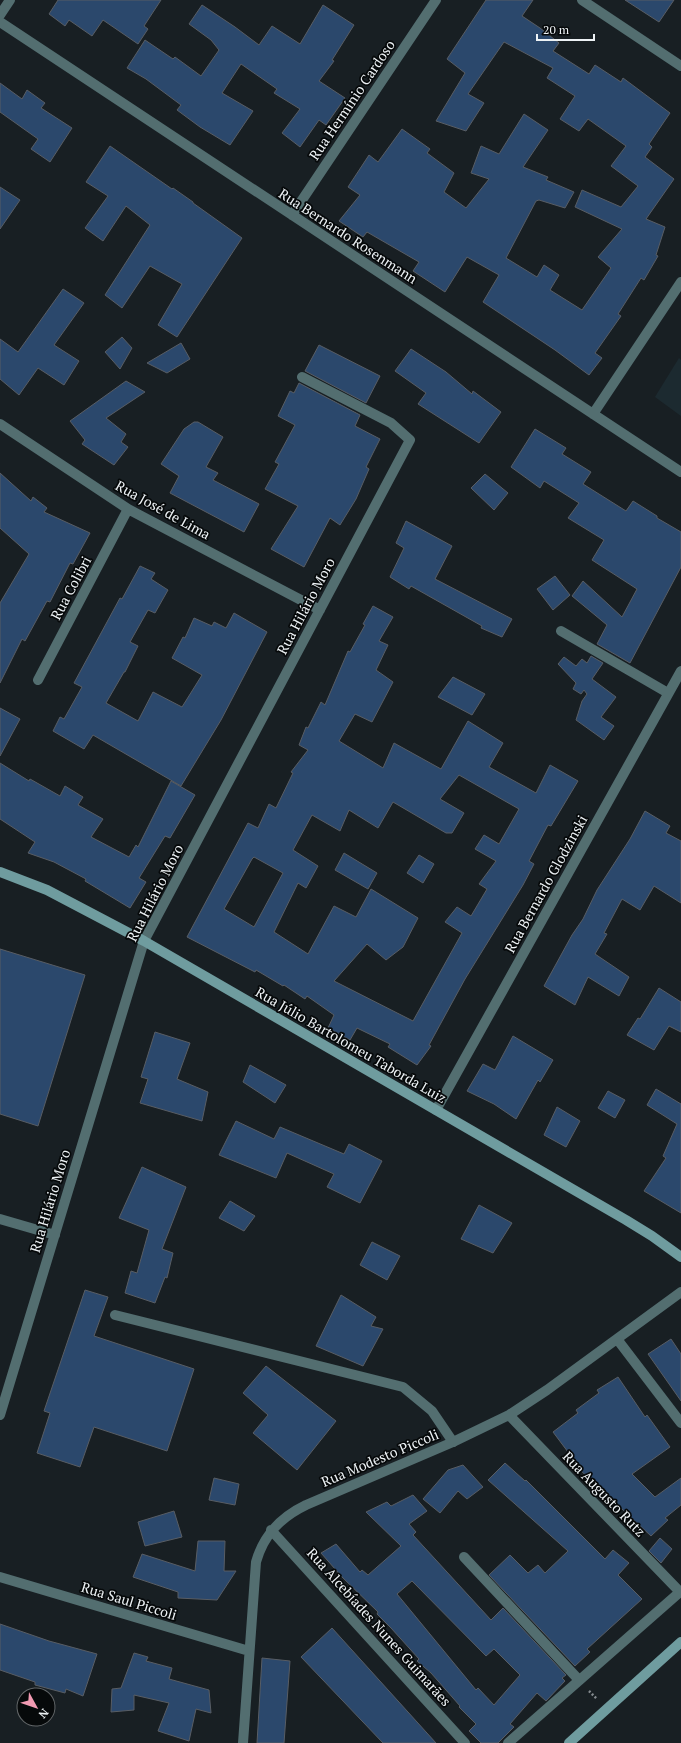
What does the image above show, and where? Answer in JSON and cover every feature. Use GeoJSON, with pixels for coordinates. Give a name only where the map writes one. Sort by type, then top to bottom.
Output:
{"type":"FeatureCollection","features":[{"type":"Feature","properties":{"kind":"main road","name":"Rua Júlio Bartolomeu Taborda Luiz"},"geometry":{"type":"LineString","coordinates":[[0,872],[46,890],[144,941],[646,1232],[681,1256]]}},
{"type":"Feature","properties":{"kind":"main road"},"geometry":{"type":"LineString","coordinates":[[568,1743],[681,1642]]}},
{"type":"Feature","properties":{"kind":"street"},"geometry":{"type":"LineString","coordinates":[[0,15],[10,0]]}},
{"type":"Feature","properties":{"kind":"street","name":"Rua Hermínio Cardoso"},"geometry":{"type":"LineString","coordinates":[[292,215],[436,0]]}},
{"type":"Feature","properties":{"kind":"street"},"geometry":{"type":"LineString","coordinates":[[582,0],[681,66]]}},
{"type":"Feature","properties":{"kind":"street","name":"Rua Bernardo Rosenmann"},"geometry":{"type":"LineString","coordinates":[[0,22],[681,472]]}},
{"type":"Feature","properties":{"kind":"street"},"geometry":{"type":"LineString","coordinates":[[593,414],[681,282]]}},
{"type":"Feature","properties":{"kind":"street","name":"Rua Hilário Moro"},"geometry":{"type":"LineString","coordinates":[[0,1415],[144,941],[410,440],[391,423],[302,377]]}},
{"type":"Feature","properties":{"kind":"street","name":"Rua José de Lima"},"geometry":{"type":"LineString","coordinates":[[0,424],[128,509],[320,610]]}},
{"type":"Feature","properties":{"kind":"street","name":"Rua Colibri"},"geometry":{"type":"LineString","coordinates":[[38,680],[128,509]]}},
{"type":"Feature","properties":{"kind":"street"},"geometry":{"type":"LineString","coordinates":[[561,631],[668,694]]}},
{"type":"Feature","properties":{"kind":"street","name":"Rua Bernardo Glodzinski"},"geometry":{"type":"LineString","coordinates":[[436,1110],[681,670]]}},
{"type":"Feature","properties":{"kind":"street"},"geometry":{"type":"LineString","coordinates":[[0,1219],[55,1235]]}},
{"type":"Feature","properties":{"kind":"street","name":"Rua Modesto Piccoli"},"geometry":{"type":"LineString","coordinates":[[242,1743],[256,1562],[260,1549],[271,1530],[293,1511],[453,1442],[509,1415],[547,1390],[681,1292]]}},
{"type":"Feature","properties":{"kind":"street"},"geometry":{"type":"LineString","coordinates":[[115,1315],[403,1387],[432,1411],[453,1442]]}},
{"type":"Feature","properties":{"kind":"street"},"geometry":{"type":"LineString","coordinates":[[617,1339],[681,1423]]}},
{"type":"Feature","properties":{"kind":"street","name":"Rua Augusto Rutz"},"geometry":{"type":"LineString","coordinates":[[509,1415],[680,1591]]}},
{"type":"Feature","properties":{"kind":"street","name":"Rua Alcebíades Nunes Guimarães"},"geometry":{"type":"LineString","coordinates":[[271,1530],[465,1743]]}},
{"type":"Feature","properties":{"kind":"street"},"geometry":{"type":"LineString","coordinates":[[464,1557],[579,1680]]}},
{"type":"Feature","properties":{"kind":"street","name":"Rua Saul Piccoli"},"geometry":{"type":"LineString","coordinates":[[0,1577],[249,1651]]}},
{"type":"Feature","properties":{"kind":"street"},"geometry":{"type":"LineString","coordinates":[[508,1743],[680,1591]]}},
{"type":"Feature","properties":{"kind":"path"},"geometry":{"type":"LineString","coordinates":[[579,1680],[606,1709]]}},
{"type":"Feature","properties":{"kind":"shaded area"},"geometry":{"type":"Polygon","coordinates":[[[679,358],[681,360],[681,416],[655,397],[679,358]]]}},
{"type":"Feature","properties":{"kind":"building"},"geometry":{"type":"Polygon","coordinates":[[[58,0],[161,0],[144,26],[148,29],[138,44],[103,20],[92,36],[69,20],[65,26],[49,14],[58,0]]]}},
{"type":"Feature","properties":{"kind":"building"},"geometry":{"type":"Polygon","coordinates":[[[486,0],[533,0],[522,16],[559,43],[553,51],[589,74],[595,65],[621,82],[623,78],[670,113],[649,144],[652,147],[645,157],[674,179],[646,219],[665,227],[656,255],[658,256],[644,280],[641,278],[618,314],[621,316],[595,353],[602,358],[589,375],[555,350],[483,302],[499,275],[467,257],[445,292],[413,271],[419,262],[367,232],[363,237],[339,221],[360,195],[348,187],[369,155],[378,162],[402,129],[430,149],[427,153],[454,173],[444,192],[466,208],[489,179],[471,173],[481,146],[499,154],[524,114],[548,130],[523,167],[548,177],[546,180],[574,192],[565,208],[539,200],[536,201],[506,258],[537,277],[544,265],[559,275],[550,290],[582,310],[611,268],[598,257],[622,229],[575,207],[582,190],[621,207],[638,186],[611,166],[626,146],[588,119],[579,131],[560,119],[575,96],[547,78],[553,68],[504,42],[468,94],[484,103],[466,131],[436,121],[465,73],[447,59],[486,0]]]}},
{"type":"Feature","properties":{"kind":"building"},"geometry":{"type":"Polygon","coordinates":[[[625,0],[674,0],[659,22],[625,0]]]}},
{"type":"Feature","properties":{"kind":"building"},"geometry":{"type":"Polygon","coordinates":[[[202,5],[259,45],[272,26],[300,44],[323,5],[354,25],[332,60],[334,61],[319,81],[345,98],[326,125],[319,120],[300,147],[282,133],[300,109],[274,93],[277,89],[241,64],[222,93],[253,111],[230,145],[200,127],[177,110],[181,105],[146,79],[127,68],[145,40],[173,59],[175,57],[201,76],[219,50],[211,40],[189,24],[202,5]]]}},
{"type":"Feature","properties":{"kind":"building"},"geometry":{"type":"Polygon","coordinates":[[[0,83],[22,99],[27,90],[45,103],[41,108],[72,128],[50,162],[31,149],[38,139],[0,112],[0,83]]]}},
{"type":"Feature","properties":{"kind":"building"},"geometry":{"type":"Polygon","coordinates":[[[110,146],[172,189],[173,188],[242,238],[177,337],[158,325],[182,284],[150,266],[122,308],[105,295],[150,225],[126,206],[103,241],[85,228],[108,196],[86,182],[110,146]]]}},
{"type":"Feature","properties":{"kind":"building"},"geometry":{"type":"Polygon","coordinates":[[[0,187],[20,200],[0,229],[0,187]]]}},
{"type":"Feature","properties":{"kind":"building"},"geometry":{"type":"Polygon","coordinates":[[[63,289],[84,303],[54,345],[79,361],[64,385],[38,368],[19,395],[0,379],[0,339],[18,352],[63,289]]]}},
{"type":"Feature","properties":{"kind":"building"},"geometry":{"type":"Polygon","coordinates":[[[122,337],[132,348],[120,369],[105,352],[122,337]]]}},
{"type":"Feature","properties":{"kind":"building"},"geometry":{"type":"Polygon","coordinates":[[[181,343],[190,359],[167,373],[147,363],[181,343]]]}},
{"type":"Feature","properties":{"kind":"building"},"geometry":{"type":"Polygon","coordinates":[[[319,345],[380,376],[366,403],[305,371],[319,345]]]}},
{"type":"Feature","properties":{"kind":"building"},"geometry":{"type":"Polygon","coordinates":[[[411,349],[446,372],[472,394],[473,391],[501,412],[479,443],[418,404],[426,393],[395,371],[411,349]]]}},
{"type":"Feature","properties":{"kind":"building"},"geometry":{"type":"Polygon","coordinates":[[[126,381],[145,392],[106,418],[126,434],[121,442],[128,447],[114,465],[82,444],[85,440],[70,421],[126,381]]]}},
{"type":"Feature","properties":{"kind":"building"},"geometry":{"type":"Polygon","coordinates":[[[299,383],[360,415],[355,426],[380,439],[366,467],[369,469],[356,499],[340,525],[330,518],[304,567],[271,549],[298,506],[265,489],[279,464],[275,462],[295,425],[278,416],[290,391],[294,393],[299,383]]]}},
{"type":"Feature","properties":{"kind":"building"},"geometry":{"type":"Polygon","coordinates":[[[194,422],[198,422],[223,437],[206,467],[218,473],[213,480],[259,504],[244,532],[170,493],[179,476],[161,464],[184,429],[194,422]]]}},
{"type":"Feature","properties":{"kind":"building"},"geometry":{"type":"Polygon","coordinates":[[[535,429],[566,448],[562,454],[591,472],[583,484],[626,511],[633,501],[657,516],[657,518],[681,532],[681,567],[630,663],[597,644],[607,625],[572,596],[583,581],[622,617],[637,589],[592,560],[604,540],[568,518],[579,503],[544,481],[540,488],[511,467],[535,429]]]}},
{"type":"Feature","properties":{"kind":"building"},"geometry":{"type":"Polygon","coordinates":[[[0,473],[31,501],[33,497],[47,508],[44,512],[90,533],[73,564],[70,563],[50,602],[47,601],[25,641],[22,639],[0,683],[0,603],[29,554],[0,528],[0,473]]]}},
{"type":"Feature","properties":{"kind":"building"},"geometry":{"type":"Polygon","coordinates":[[[485,474],[508,493],[494,510],[471,488],[485,474]]]}},
{"type":"Feature","properties":{"kind":"building"},"geometry":{"type":"Polygon","coordinates":[[[406,521],[452,546],[435,579],[512,619],[502,637],[481,628],[482,626],[411,586],[409,589],[390,577],[404,548],[396,543],[406,521]]]}},
{"type":"Feature","properties":{"kind":"building"},"geometry":{"type":"Polygon","coordinates":[[[140,566],[155,573],[151,579],[168,590],[155,613],[148,610],[130,642],[138,646],[125,672],[106,703],[138,721],[153,692],[182,707],[202,675],[172,658],[183,637],[185,638],[194,618],[212,626],[214,622],[226,628],[234,613],[267,632],[221,720],[181,786],[93,735],[84,749],[53,731],[60,717],[64,719],[82,687],[74,683],[120,598],[122,599],[140,566]]]}},
{"type":"Feature","properties":{"kind":"building"},"geometry":{"type":"Polygon","coordinates":[[[555,576],[570,595],[553,610],[537,589],[555,576]]]}},
{"type":"Feature","properties":{"kind":"building"},"geometry":{"type":"Polygon","coordinates":[[[373,606],[393,617],[379,641],[388,645],[376,670],[393,682],[372,722],[355,714],[339,741],[383,768],[394,743],[441,769],[468,721],[503,743],[489,767],[536,793],[550,765],[578,781],[551,826],[548,825],[529,861],[534,864],[523,885],[465,979],[429,1045],[431,1046],[417,1065],[388,1047],[390,1044],[357,1028],[350,1040],[328,1028],[334,1015],[307,996],[305,999],[284,985],[283,986],[256,970],[255,972],[187,937],[248,823],[258,828],[269,804],[276,808],[293,773],[291,772],[308,750],[299,745],[306,727],[308,728],[321,702],[325,705],[348,651],[350,652],[365,625],[363,624],[373,606]],[[459,775],[440,799],[464,813],[452,833],[446,833],[393,802],[378,828],[349,810],[340,831],[312,815],[293,850],[318,866],[306,888],[298,883],[274,932],[308,954],[334,906],[356,917],[371,889],[418,918],[403,947],[386,960],[367,944],[334,981],[413,1021],[462,933],[445,922],[457,907],[471,916],[487,889],[479,884],[496,861],[475,849],[484,835],[499,844],[519,809],[459,775]],[[254,857],[224,909],[254,927],[283,873],[254,857]]]}},
{"type":"Feature","properties":{"kind":"building"},"geometry":{"type":"Polygon","coordinates":[[[591,656],[603,663],[592,679],[616,697],[601,717],[614,726],[604,740],[576,720],[582,701],[587,694],[584,690],[581,694],[573,689],[576,683],[558,664],[564,657],[576,666],[582,659],[587,663],[591,656]]]}},
{"type":"Feature","properties":{"kind":"building"},"geometry":{"type":"Polygon","coordinates":[[[453,677],[485,694],[472,715],[438,697],[453,677]]]}},
{"type":"Feature","properties":{"kind":"building"},"geometry":{"type":"Polygon","coordinates":[[[0,708],[20,719],[0,756],[0,708]]]}},
{"type":"Feature","properties":{"kind":"building"},"geometry":{"type":"Polygon","coordinates":[[[0,763],[29,781],[30,779],[60,796],[65,786],[83,797],[78,805],[103,819],[91,837],[129,857],[136,845],[138,847],[171,781],[195,795],[170,838],[165,836],[139,878],[146,882],[130,908],[85,881],[86,879],[54,862],[28,853],[35,842],[0,819],[0,763]]]}},
{"type":"Feature","properties":{"kind":"building"},"geometry":{"type":"Polygon","coordinates":[[[645,811],[670,826],[666,833],[681,841],[681,903],[654,886],[640,910],[622,899],[604,933],[607,934],[595,954],[629,977],[619,996],[588,977],[575,1005],[544,986],[572,935],[583,919],[597,890],[630,839],[645,811]]]}},
{"type":"Feature","properties":{"kind":"building"},"geometry":{"type":"Polygon","coordinates":[[[344,853],[377,873],[368,889],[335,870],[344,853]]]}},
{"type":"Feature","properties":{"kind":"building"},"geometry":{"type":"Polygon","coordinates":[[[419,855],[434,864],[423,883],[407,873],[419,855]]]}},
{"type":"Feature","properties":{"kind":"building"},"geometry":{"type":"Polygon","coordinates":[[[0,949],[85,975],[38,1126],[0,1114],[0,949]]]}},
{"type":"Feature","properties":{"kind":"building"},"geometry":{"type":"Polygon","coordinates":[[[659,988],[681,1002],[681,1032],[669,1026],[654,1050],[627,1035],[638,1018],[640,1019],[659,988]]]}},
{"type":"Feature","properties":{"kind":"building"},"geometry":{"type":"Polygon","coordinates":[[[155,1032],[190,1043],[177,1079],[208,1092],[202,1121],[140,1103],[148,1079],[141,1077],[155,1032]]]}},
{"type":"Feature","properties":{"kind":"building"},"geometry":{"type":"Polygon","coordinates":[[[513,1036],[553,1060],[540,1082],[538,1080],[516,1119],[494,1104],[467,1091],[483,1064],[495,1070],[513,1036]]]}},
{"type":"Feature","properties":{"kind":"building"},"geometry":{"type":"Polygon","coordinates":[[[250,1065],[286,1085],[275,1103],[243,1082],[250,1065]]]}},
{"type":"Feature","properties":{"kind":"building"},"geometry":{"type":"Polygon","coordinates":[[[656,1089],[681,1104],[681,1213],[644,1191],[666,1158],[663,1156],[677,1124],[647,1105],[656,1089]]]}},
{"type":"Feature","properties":{"kind":"building"},"geometry":{"type":"Polygon","coordinates":[[[608,1091],[625,1100],[615,1118],[598,1108],[608,1091]]]}},
{"type":"Feature","properties":{"kind":"building"},"geometry":{"type":"Polygon","coordinates":[[[557,1107],[580,1121],[566,1147],[544,1135],[557,1107]]]}},
{"type":"Feature","properties":{"kind":"building"},"geometry":{"type":"Polygon","coordinates":[[[236,1121],[274,1139],[280,1127],[344,1154],[349,1144],[382,1161],[360,1203],[327,1187],[334,1174],[287,1153],[276,1178],[219,1155],[236,1121]]]}},
{"type":"Feature","properties":{"kind":"building"},"geometry":{"type":"Polygon","coordinates":[[[142,1167],[186,1187],[162,1249],[173,1253],[167,1278],[165,1277],[155,1303],[125,1293],[131,1271],[137,1273],[149,1230],[119,1218],[142,1167]]]}},
{"type":"Feature","properties":{"kind":"building"},"geometry":{"type":"Polygon","coordinates":[[[230,1201],[255,1216],[244,1231],[219,1218],[230,1201]]]}},
{"type":"Feature","properties":{"kind":"building"},"geometry":{"type":"Polygon","coordinates":[[[479,1205],[512,1223],[493,1253],[461,1239],[479,1205]]]}},
{"type":"Feature","properties":{"kind":"building"},"geometry":{"type":"Polygon","coordinates":[[[372,1242],[400,1256],[387,1280],[360,1265],[372,1242]]]}},
{"type":"Feature","properties":{"kind":"building"},"geometry":{"type":"Polygon","coordinates":[[[85,1290],[108,1297],[94,1336],[194,1369],[167,1451],[94,1427],[80,1467],[37,1453],[50,1413],[44,1411],[85,1290]]]}},
{"type":"Feature","properties":{"kind":"building"},"geometry":{"type":"Polygon","coordinates":[[[341,1295],[376,1317],[371,1326],[383,1329],[363,1366],[316,1346],[341,1295]]]}},
{"type":"Feature","properties":{"kind":"building"},"geometry":{"type":"Polygon","coordinates":[[[671,1339],[681,1354],[681,1401],[648,1354],[671,1339]]]}},
{"type":"Feature","properties":{"kind":"building"},"geometry":{"type":"Polygon","coordinates":[[[266,1366],[336,1421],[297,1470],[253,1433],[268,1415],[243,1393],[266,1366]]]}},
{"type":"Feature","properties":{"kind":"building"},"geometry":{"type":"Polygon","coordinates":[[[618,1377],[645,1417],[647,1415],[670,1447],[632,1474],[655,1497],[681,1478],[681,1505],[665,1518],[668,1520],[651,1536],[579,1469],[580,1468],[553,1432],[578,1413],[576,1410],[599,1393],[597,1390],[618,1377]]]}},
{"type":"Feature","properties":{"kind":"building"},"geometry":{"type":"Polygon","coordinates":[[[505,1463],[525,1481],[526,1480],[605,1559],[613,1550],[629,1563],[618,1575],[642,1599],[587,1649],[590,1652],[575,1666],[489,1575],[510,1555],[528,1573],[538,1565],[545,1573],[568,1551],[488,1480],[505,1463]]]}},
{"type":"Feature","properties":{"kind":"building"},"geometry":{"type":"Polygon","coordinates":[[[463,1465],[483,1487],[467,1499],[458,1491],[440,1513],[423,1499],[448,1470],[463,1465]]]}},
{"type":"Feature","properties":{"kind":"building"},"geometry":{"type":"Polygon","coordinates":[[[214,1478],[239,1484],[235,1505],[209,1500],[214,1478]]]}},
{"type":"Feature","properties":{"kind":"building"},"geometry":{"type":"Polygon","coordinates":[[[413,1495],[427,1511],[409,1524],[416,1532],[413,1535],[491,1620],[503,1608],[566,1675],[562,1678],[565,1681],[546,1701],[537,1693],[510,1724],[514,1727],[498,1743],[481,1743],[469,1731],[476,1724],[459,1707],[460,1706],[431,1673],[417,1661],[419,1659],[377,1614],[378,1612],[342,1577],[321,1553],[336,1544],[360,1572],[362,1570],[368,1575],[401,1546],[366,1512],[387,1502],[391,1506],[413,1495]],[[412,1581],[397,1594],[476,1690],[478,1688],[494,1705],[520,1675],[494,1649],[486,1656],[412,1581]]]}},
{"type":"Feature","properties":{"kind":"building"},"geometry":{"type":"Polygon","coordinates":[[[174,1511],[182,1537],[145,1546],[138,1522],[174,1511]]]}},
{"type":"Feature","properties":{"kind":"building"},"geometry":{"type":"Polygon","coordinates":[[[660,1538],[672,1549],[661,1563],[649,1551],[660,1538]]]}},
{"type":"Feature","properties":{"kind":"building"},"geometry":{"type":"Polygon","coordinates":[[[198,1541],[225,1541],[224,1571],[236,1571],[217,1600],[178,1598],[178,1592],[133,1577],[142,1554],[195,1571],[198,1541]]]}},
{"type":"Feature","properties":{"kind":"building"},"geometry":{"type":"Polygon","coordinates":[[[0,1624],[49,1641],[97,1654],[83,1696],[66,1689],[65,1693],[56,1691],[56,1687],[42,1687],[35,1685],[35,1682],[0,1670],[0,1624]]]}},
{"type":"Feature","properties":{"kind":"building"},"geometry":{"type":"Polygon","coordinates":[[[332,1628],[436,1743],[383,1743],[301,1657],[332,1628]]]}},
{"type":"Feature","properties":{"kind":"building"},"geometry":{"type":"Polygon","coordinates":[[[134,1653],[148,1657],[146,1661],[172,1668],[169,1679],[209,1690],[211,1713],[196,1709],[189,1741],[158,1731],[169,1703],[134,1695],[134,1710],[111,1712],[112,1689],[121,1688],[134,1653]]]}},
{"type":"Feature","properties":{"kind":"building"},"geometry":{"type":"Polygon","coordinates":[[[262,1658],[290,1661],[284,1743],[257,1743],[262,1658]]]}}]}
